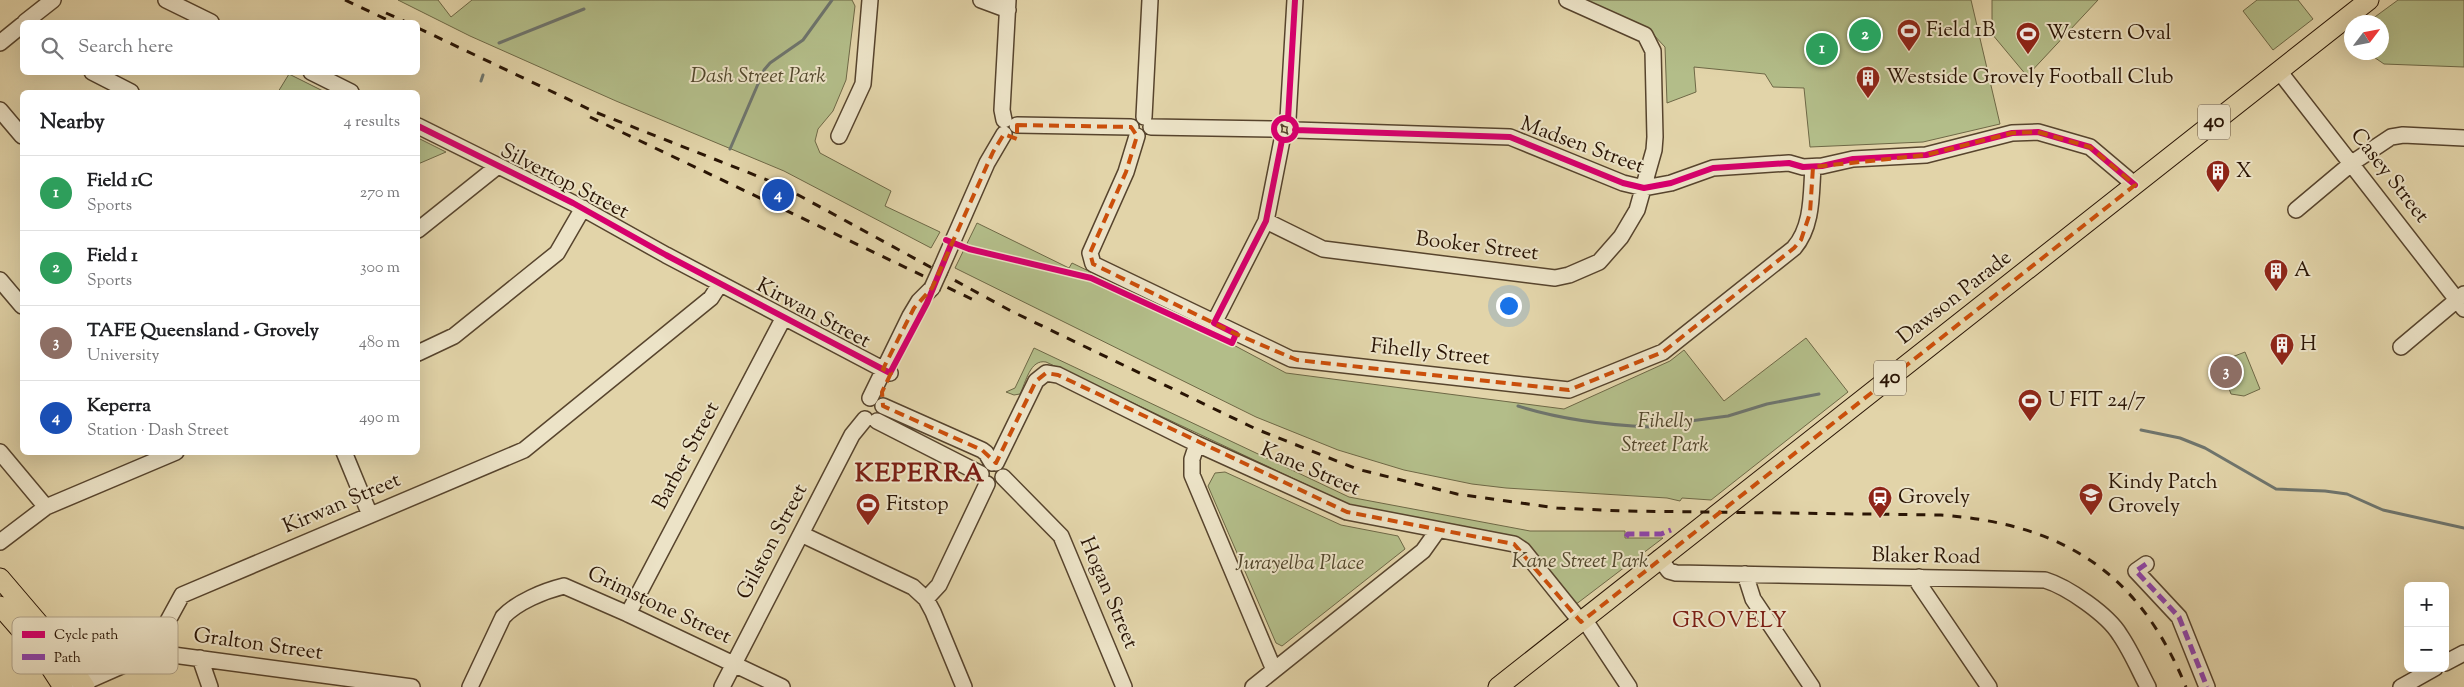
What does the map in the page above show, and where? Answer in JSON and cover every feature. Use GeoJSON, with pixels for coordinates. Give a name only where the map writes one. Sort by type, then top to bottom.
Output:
{"type":"FeatureCollection","features":[{"type":"Feature","properties":{"kind":"main road","name":"Dawson Parade"},"geometry":{"type":"LineString","coordinates":[[1498,687],[2368,0]]}},
{"type":"Feature","properties":{"kind":"main road"},"geometry":{"type":"LineString","coordinates":[[0,578],[33,617]]}},
{"type":"Feature","properties":{"kind":"main road"},"geometry":{"type":"LineString","coordinates":[[0,606],[12,620]]}},
{"type":"Feature","properties":{"kind":"main road"},"geometry":{"type":"LineString","coordinates":[[55,674],[64,687]]}},
{"type":"Feature","properties":{"kind":"main road"},"geometry":{"type":"LineString","coordinates":[[74,674],[80,685]]}},
{"type":"Feature","properties":{"kind":"street"},"geometry":{"type":"LineString","coordinates":[[31,20],[53,0]]}},
{"type":"Feature","properties":{"kind":"street"},"geometry":{"type":"LineString","coordinates":[[166,0],[207,20]]}},
{"type":"Feature","properties":{"kind":"street"},"geometry":{"type":"LineString","coordinates":[[839,136],[863,84],[870,0]]}},
{"type":"Feature","properties":{"kind":"street"},"geometry":{"type":"LineString","coordinates":[[981,0],[1008,5],[1002,110],[1008,126]]}},
{"type":"Feature","properties":{"kind":"street"},"geometry":{"type":"LineString","coordinates":[[1147,122],[1150,0]]}},
{"type":"Feature","properties":{"kind":"street"},"geometry":{"type":"LineString","coordinates":[[1008,126],[1134,131],[1135,118],[1147,122],[1292,137],[1295,0]]}},
{"type":"Feature","properties":{"kind":"street","name":"Booker Street"},"geometry":{"type":"LineString","coordinates":[[1266,221],[1323,249],[1555,278],[1582,270],[1598,262],[1629,225],[1637,210],[1644,188],[1655,138],[1652,45],[1645,35],[1640,32],[1567,0]]}},
{"type":"Feature","properties":{"kind":"street"},"geometry":{"type":"LineString","coordinates":[[0,43],[20,30]]}},
{"type":"Feature","properties":{"kind":"street","name":"Casey Street"},"geometry":{"type":"LineString","coordinates":[[2279,71],[2462,301]]}},
{"type":"Feature","properties":{"kind":"street"},"geometry":{"type":"LineString","coordinates":[[98,75],[128,90]]}},
{"type":"Feature","properties":{"kind":"street"},"geometry":{"type":"LineString","coordinates":[[317,75],[347,90]]}},
{"type":"Feature","properties":{"kind":"street"},"geometry":{"type":"LineString","coordinates":[[0,110],[20,134]]}},
{"type":"Feature","properties":{"kind":"street","name":"Madsen Street"},"geometry":{"type":"LineString","coordinates":[[1292,124],[1510,136],[1623,183],[1644,188],[1671,183],[1713,168],[1789,163],[1813,167],[1853,159],[1926,154],[2012,133],[2038,132],[2090,147],[2135,185]]}},
{"type":"Feature","properties":{"kind":"street"},"geometry":{"type":"LineString","coordinates":[[871,420],[884,413],[878,402],[887,371],[914,308],[932,288],[987,162],[1008,126]]}},
{"type":"Feature","properties":{"kind":"street","name":"Silvertop Street"},"geometry":{"type":"LineString","coordinates":[[420,127],[583,208],[720,284]]}},
{"type":"Feature","properties":{"kind":"street","name":"Fihelly Street"},"geometry":{"type":"LineString","coordinates":[[1134,131],[1126,172],[1090,253],[1093,264],[1214,323],[1297,360],[1570,390],[1663,352],[1794,248],[1801,240],[1810,213],[1813,167]]}},
{"type":"Feature","properties":{"kind":"street"},"geometry":{"type":"LineString","coordinates":[[1214,323],[1266,221],[1278,135]]}},
{"type":"Feature","properties":{"kind":"street"},"geometry":{"type":"LineString","coordinates":[[2296,210],[2352,163],[2391,137],[2403,135],[2464,138]]}},
{"type":"Feature","properties":{"kind":"street"},"geometry":{"type":"LineString","coordinates":[[420,228],[498,166]]}},
{"type":"Feature","properties":{"kind":"street"},"geometry":{"type":"LineString","coordinates":[[420,352],[454,336],[557,253],[583,208]]}},
{"type":"Feature","properties":{"kind":"street"},"geometry":{"type":"LineString","coordinates":[[0,280],[20,304]]}},
{"type":"Feature","properties":{"kind":"street","name":"Kirwan Street"},"geometry":{"type":"LineString","coordinates":[[170,617],[182,595],[524,450],[711,298],[720,284],[887,371]]}},
{"type":"Feature","properties":{"kind":"street"},"geometry":{"type":"LineString","coordinates":[[2401,347],[2462,301]]}},
{"type":"Feature","properties":{"kind":"street","name":"Barber Street"},"geometry":{"type":"LineString","coordinates":[[628,614],[784,317]]}},
{"type":"Feature","properties":{"kind":"street","name":"Kane Street"},"geometry":{"type":"LineString","coordinates":[[989,471],[1036,381],[1046,373],[1058,375],[1197,444],[1347,512],[1514,544],[1523,550],[1582,620],[1629,687]]}},
{"type":"Feature","properties":{"kind":"street"},"geometry":{"type":"LineString","coordinates":[[926,599],[939,585],[989,471],[986,453],[878,402],[862,405],[861,413],[871,420],[989,471]]}},
{"type":"Feature","properties":{"kind":"street","name":"Gilston Street"},"geometry":{"type":"LineString","coordinates":[[722,687],[852,435],[871,420]]}},
{"type":"Feature","properties":{"kind":"street"},"geometry":{"type":"LineString","coordinates":[[1197,444],[1192,459],[1192,475],[1274,670]]}},
{"type":"Feature","properties":{"kind":"street"},"geometry":{"type":"LineString","coordinates":[[0,452],[46,507]]}},
{"type":"Feature","properties":{"kind":"street"},"geometry":{"type":"LineString","coordinates":[[0,542],[46,507],[167,455]]}},
{"type":"Feature","properties":{"kind":"street"},"geometry":{"type":"LineString","coordinates":[[345,455],[370,515]]}},
{"type":"Feature","properties":{"kind":"street","name":"Hogan Street"},"geometry":{"type":"LineString","coordinates":[[989,471],[1003,470],[1003,477],[1061,536],[1124,687]]}},
{"type":"Feature","properties":{"kind":"street"},"geometry":{"type":"LineString","coordinates":[[1253,687],[1423,551],[1438,530]]}},
{"type":"Feature","properties":{"kind":"street"},"geometry":{"type":"LineString","coordinates":[[801,534],[913,587],[926,599],[964,687]]}},
{"type":"Feature","properties":{"kind":"street","name":"Blaker Road"},"geometry":{"type":"LineString","coordinates":[[1659,558],[1669,571],[1676,573],[2045,580],[2067,590],[2108,620],[2120,634],[2148,687]]}},
{"type":"Feature","properties":{"kind":"street"},"geometry":{"type":"LineString","coordinates":[[2146,564],[2136,571],[2180,617],[2207,687]]}},
{"type":"Feature","properties":{"kind":"street"},"geometry":{"type":"LineString","coordinates":[[1745,574],[1753,599],[1812,687]]}},
{"type":"Feature","properties":{"kind":"street"},"geometry":{"type":"LineString","coordinates":[[1919,577],[1919,584],[1989,687]]}},
{"type":"Feature","properties":{"kind":"street","name":"Grimstone Street"},"geometry":{"type":"LineString","coordinates":[[470,687],[503,617],[524,602],[560,587],[568,587],[628,614],[782,687]]}},
{"type":"Feature","properties":{"kind":"street"},"geometry":{"type":"LineString","coordinates":[[2449,661],[2464,652]]}},
{"type":"Feature","properties":{"kind":"street","name":"Gralton Street"},"geometry":{"type":"LineString","coordinates":[[178,655],[412,687]]}},
{"type":"Feature","properties":{"kind":"street"},"geometry":{"type":"LineString","coordinates":[[200,658],[210,687]]}},
{"type":"Feature","properties":{"kind":"street"},"geometry":{"type":"LineString","coordinates":[[2402,687],[2429,672]]}},
{"type":"Feature","properties":{"kind":"street","name":"Gralton Street"},"geometry":{"type":"LineString","coordinates":[[80,685],[106,674]]}},
{"type":"Feature","properties":{"kind":"highlighted area"},"geometry":{"type":"Polygon","coordinates":[[[1017,125],[1131,127],[1137,136],[1126,172],[1090,253],[1093,264],[1236,334],[1297,360],[1569,390],[1663,352],[1794,248],[1801,240],[1810,213],[1813,167],[1926,155],[2012,133],[2038,132],[2090,147],[2135,185],[1581,622],[1514,544],[1347,512],[1058,375],[1046,373],[1036,381],[996,463],[982,450],[883,406],[882,392],[891,373],[883,369],[914,308],[932,288],[993,152],[1004,134],[1017,139],[1017,125]]]}},
{"type":"Feature","properties":{"kind":"green space","name":"Dash Street Park"},"geometry":{"type":"Polygon","coordinates":[[[398,0],[438,0],[451,17],[472,0],[852,0],[855,6],[846,80],[833,111],[818,129],[815,141],[820,153],[891,191],[885,206],[940,232],[931,248],[784,171],[616,101],[470,36],[398,0]]]}},
{"type":"Feature","properties":{"kind":"green space"},"geometry":{"type":"Polygon","coordinates":[[[1581,0],[1971,0],[2000,124],[1923,142],[1810,147],[1804,88],[1773,87],[1765,74],[1694,67],[1696,92],[1667,103],[1665,47],[1651,32],[1581,0]]]}},
{"type":"Feature","properties":{"kind":"green space","name":"Western Oval"},"geometry":{"type":"Polygon","coordinates":[[[1992,0],[2098,0],[2027,76],[1992,34],[1992,0]]]}},
{"type":"Feature","properties":{"kind":"green space"},"geometry":{"type":"Polygon","coordinates":[[[2257,0],[2298,0],[2313,19],[2273,50],[2243,11],[2257,0]]]}},
{"type":"Feature","properties":{"kind":"green space"},"geometry":{"type":"Polygon","coordinates":[[[2398,0],[2464,0],[2464,67],[2384,64],[2378,60],[2389,60],[2389,15],[2378,15],[2398,0]]]}},
{"type":"Feature","properties":{"kind":"green space"},"geometry":{"type":"Polygon","coordinates":[[[288,75],[291,75],[321,90],[279,90],[288,75]]]}},
{"type":"Feature","properties":{"kind":"green space"},"geometry":{"type":"Polygon","coordinates":[[[420,139],[446,152],[420,163],[420,139]]]}},
{"type":"Feature","properties":{"kind":"green space","name":"Fihelly Street Park"},"geometry":{"type":"Polygon","coordinates":[[[977,223],[1069,268],[1072,263],[1151,301],[1286,373],[1564,409],[1670,361],[1684,350],[1724,401],[1806,338],[1848,392],[1711,500],[1682,498],[1680,501],[1667,498],[1506,488],[1472,484],[1404,470],[1338,450],[1256,417],[955,268],[977,223]]]}},
{"type":"Feature","properties":{"kind":"green space","name":"Kane Street Park"},"geometry":{"type":"Polygon","coordinates":[[[1034,348],[1349,497],[1530,531],[1625,531],[1625,538],[1663,538],[1575,605],[1534,551],[1354,507],[1046,362],[1036,364],[1032,368],[1020,394],[1014,395],[1006,392],[1015,388],[1034,348]]]}},
{"type":"Feature","properties":{"kind":"green space"},"geometry":{"type":"Polygon","coordinates":[[[2245,352],[2260,389],[2244,396],[2231,394],[2219,362],[2245,352]]]}},
{"type":"Feature","properties":{"kind":"green space","name":"Jurayelba Place"},"geometry":{"type":"Polygon","coordinates":[[[1225,472],[1341,525],[1398,536],[1405,549],[1282,646],[1276,643],[1208,486],[1215,473],[1225,472]]]}},
{"type":"Feature","properties":{"kind":"waterway"},"geometry":{"type":"LineString","coordinates":[[730,149],[764,70],[770,63],[803,40],[832,0]]}},
{"type":"Feature","properties":{"kind":"waterway"},"geometry":{"type":"LineString","coordinates":[[499,43],[584,9]]}},
{"type":"Feature","properties":{"kind":"waterway"},"geometry":{"type":"LineString","coordinates":[[481,81],[483,75]]}},
{"type":"Feature","properties":{"kind":"waterway"},"geometry":{"type":"LineString","coordinates":[[1660,425],[1728,416],[1767,404],[1819,394]]}},
{"type":"Feature","properties":{"kind":"waterway"},"geometry":{"type":"LineString","coordinates":[[1518,406],[1584,421],[1651,427]]}},
{"type":"Feature","properties":{"kind":"waterway"},"geometry":{"type":"LineString","coordinates":[[2141,430],[2180,438],[2205,448],[2276,489],[2347,494],[2383,510],[2464,528]]}},
{"type":"Feature","properties":{"kind":"railway"},"geometry":{"type":"LineString","coordinates":[[345,0],[388,20]]}},
{"type":"Feature","properties":{"kind":"railway"},"geometry":{"type":"LineString","coordinates":[[386,13],[402,20]]}},
{"type":"Feature","properties":{"kind":"railway"},"geometry":{"type":"LineString","coordinates":[[420,29],[595,112],[780,185],[1011,311],[1256,429],[1357,469],[1457,494],[1557,508],[1624,511],[1941,515],[1985,520],[2024,530],[2060,543],[2092,561],[2120,584],[2145,613],[2167,647],[2186,687]]}},
{"type":"Feature","properties":{"kind":"railway"},"geometry":{"type":"LineString","coordinates":[[590,117],[978,302]]}},
{"type":"Feature","properties":{"kind":"marked path"},"geometry":{"type":"LineString","coordinates":[[1626,537],[1628,534],[1661,534],[1671,530]]}},
{"type":"Feature","properties":{"kind":"marked path"},"geometry":{"type":"LineString","coordinates":[[2146,564],[2136,571],[2179,617],[2207,687]]}},
{"type":"Feature","properties":{"kind":"cycle path"},"geometry":{"type":"LineString","coordinates":[[1288,119],[1295,0]]}},
{"type":"Feature","properties":{"kind":"cycle path"},"geometry":{"type":"LineString","coordinates":[[1285,118],[1293,121],[1296,129],[1293,137],[1285,140],[1277,137],[1274,129],[1277,121],[1285,118]]}},
{"type":"Feature","properties":{"kind":"cycle path"},"geometry":{"type":"LineString","coordinates":[[420,127],[573,203],[666,255],[890,373],[927,303],[952,242]]}},
{"type":"Feature","properties":{"kind":"cycle path"},"geometry":{"type":"LineString","coordinates":[[1295,130],[1510,137],[1623,183],[1644,188],[1671,183],[1713,168],[1789,163],[1803,167],[1822,166],[1853,159],[1926,155],[2012,133],[2038,132],[2090,147],[2135,185]]}},
{"type":"Feature","properties":{"kind":"cycle path"},"geometry":{"type":"LineString","coordinates":[[946,240],[969,249],[1091,278],[1232,343],[1236,334],[1214,323],[1266,221],[1282,140]]}},
{"type":"Feature","properties":{"kind":"place","name":"Field 1"},"geometry":{"type":"Point","coordinates":[1865,35]}},
{"type":"Feature","properties":{"kind":"place","name":"Field 1C"},"geometry":{"type":"Point","coordinates":[1822,49]}},
{"type":"Feature","properties":{"kind":"place","name":"Field 1B"},"geometry":{"type":"Point","coordinates":[1909,52]}},
{"type":"Feature","properties":{"kind":"place","name":"Western Oval"},"geometry":{"type":"Point","coordinates":[2028,55]}},
{"type":"Feature","properties":{"kind":"place","name":"Westside Grovely Football Club"},"geometry":{"type":"Point","coordinates":[1868,99]}},
{"type":"Feature","properties":{"kind":"place","name":"X"},"geometry":{"type":"Point","coordinates":[2218,193]}},
{"type":"Feature","properties":{"kind":"place","name":"Keperra"},"geometry":{"type":"Point","coordinates":[778,195]}},
{"type":"Feature","properties":{"kind":"place","name":"A"},"geometry":{"type":"Point","coordinates":[2276,292]}},
{"type":"Feature","properties":{"kind":"place","name":"H"},"geometry":{"type":"Point","coordinates":[2282,366]}},
{"type":"Feature","properties":{"kind":"place","name":"TAFE Queensland - Grovely"},"geometry":{"type":"Point","coordinates":[2226,372]}},
{"type":"Feature","properties":{"kind":"place","name":"U FIT 24/7"},"geometry":{"type":"Point","coordinates":[2030,422]}},
{"type":"Feature","properties":{"kind":"place","name":"Kindy Patch Grovely"},"geometry":{"type":"Point","coordinates":[2091,516]}},
{"type":"Feature","properties":{"kind":"place","name":"Grovely"},"geometry":{"type":"Point","coordinates":[1880,519]}},
{"type":"Feature","properties":{"kind":"place","name":"Fitstop"},"geometry":{"type":"Point","coordinates":[868,526]}},
{"type":"Feature","properties":{"kind":"district","name":"KEPERRA"},"geometry":{"type":"Point","coordinates":[920,474]}},
{"type":"Feature","properties":{"kind":"district","name":"GROVELY"},"geometry":{"type":"Point","coordinates":[1730,622]}}]}
